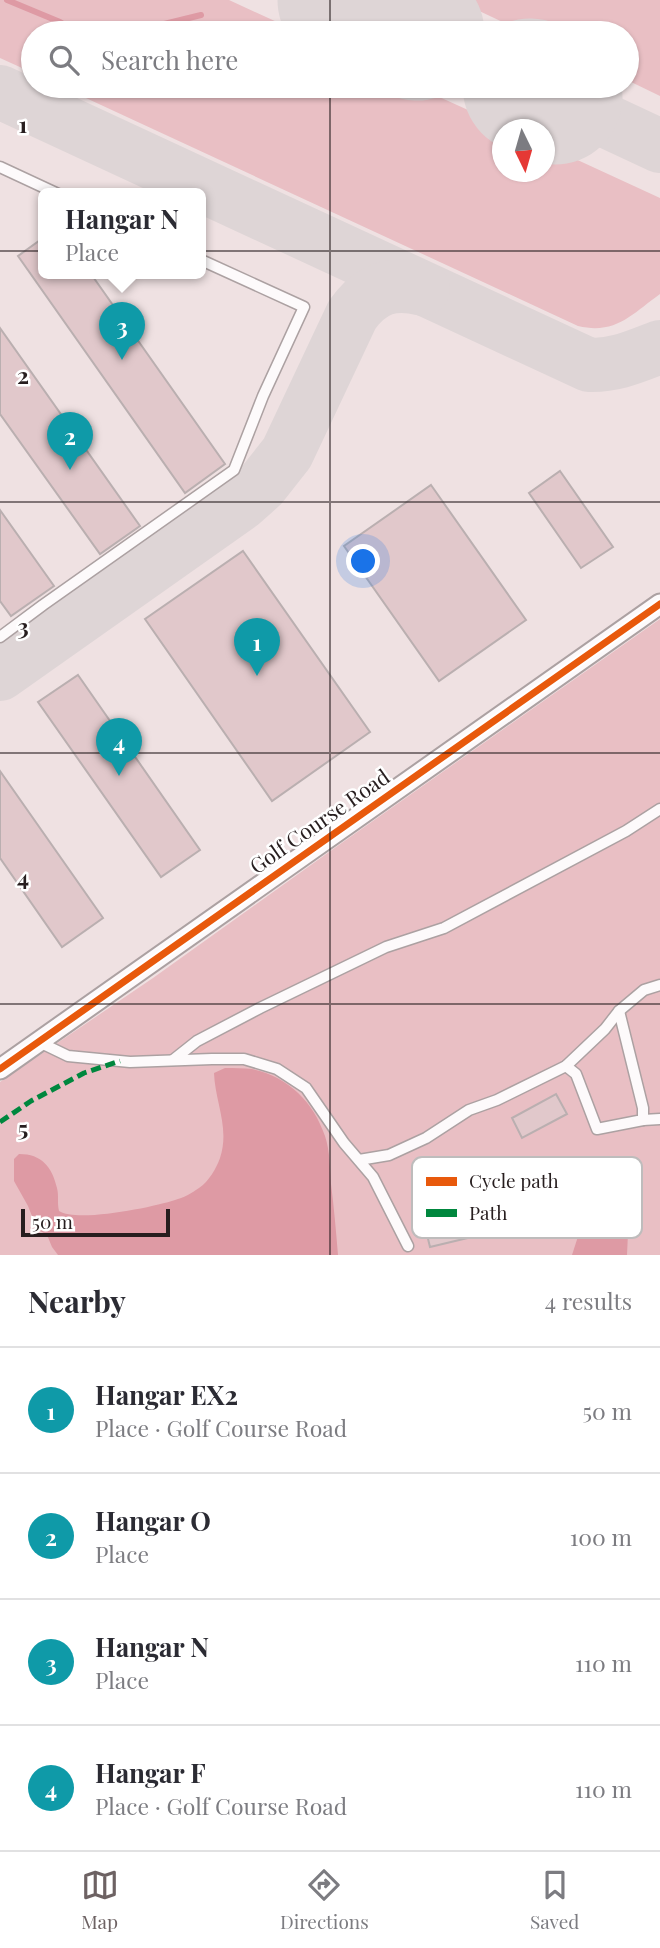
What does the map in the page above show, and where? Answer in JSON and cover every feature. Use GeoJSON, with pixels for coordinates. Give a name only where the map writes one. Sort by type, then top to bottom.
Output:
{"type":"FeatureCollection","features":[{"type":"Feature","properties":{"kind":"street","name":"Golf Course Road"},"geometry":{"type":"LineString","coordinates":[[0,1069],[660,604]]}},
{"type":"Feature","properties":{"kind":"lane"},"geometry":{"type":"LineString","coordinates":[[0,167],[45,188]]}},
{"type":"Feature","properties":{"kind":"lane"},"geometry":{"type":"LineString","coordinates":[[0,637],[234,470],[263,396],[304,307],[206,262]]}},
{"type":"Feature","properties":{"kind":"lane"},"geometry":{"type":"LineString","coordinates":[[173,1060],[197,1041],[260,1008],[386,947],[444,928],[626,831],[660,809]]}},
{"type":"Feature","properties":{"kind":"lane"},"geometry":{"type":"LineString","coordinates":[[359,1160],[390,1155],[426,1138],[469,1110],[497,1100],[566,1066],[605,1030],[619,1011],[644,990],[660,985]]}},
{"type":"Feature","properties":{"kind":"lane"},"geometry":{"type":"LineString","coordinates":[[619,1011],[643,1108],[643,1120]]}},
{"type":"Feature","properties":{"kind":"lane"},"geometry":{"type":"LineString","coordinates":[[39,1041],[68,1056],[130,1062],[244,1059],[277,1069],[306,1088],[344,1143],[373,1177],[408,1246]]}},
{"type":"Feature","properties":{"kind":"lane"},"geometry":{"type":"LineString","coordinates":[[566,1066],[576,1074],[597,1129],[660,1119]]}},
{"type":"Feature","properties":{"kind":"shaded area"},"geometry":{"type":"Polygon","coordinates":[[[0,0],[229,0],[275,21],[21,21],[21,68],[0,58],[0,0]]]}},
{"type":"Feature","properties":{"kind":"shaded area"},"geometry":{"type":"Polygon","coordinates":[[[456,0],[660,0],[660,96],[639,86],[639,21],[501,21],[456,0]]]}},
{"type":"Feature","properties":{"kind":"shaded area"},"geometry":{"type":"Polygon","coordinates":[[[86,98],[442,98],[492,121],[492,182],[555,182],[555,150],[660,198],[660,294],[623,321],[603,328],[578,326],[86,98]]]}},
{"type":"Feature","properties":{"kind":"shaded area"},"geometry":{"type":"Polygon","coordinates":[[[660,619],[660,1255],[0,1255],[0,1082],[153,978],[660,619]]]}},
{"type":"Feature","properties":{"kind":"shaded area"},"geometry":{"type":"Polygon","coordinates":[[[225,1068],[252,1069],[277,1078],[298,1092],[314,1112],[328,1148],[338,1255],[58,1255],[47,1235],[37,1229],[14,1181],[14,1159],[19,1154],[27,1155],[45,1163],[58,1191],[59,1211],[68,1214],[116,1213],[184,1197],[206,1182],[220,1158],[223,1126],[214,1073],[225,1068]]]}},
{"type":"Feature","properties":{"kind":"shaded area"},"geometry":{"type":"Polygon","coordinates":[[[578,1238],[628,1238],[627,1255],[572,1255],[578,1238]]]}},
{"type":"Feature","properties":{"kind":"building"},"geometry":{"type":"Polygon","coordinates":[[[38,242],[38,279],[95,279],[225,464],[185,493],[18,256],[38,242]]]}},
{"type":"Feature","properties":{"kind":"building"},"geometry":{"type":"Polygon","coordinates":[[[0,328],[140,526],[100,554],[0,414],[0,328]]]}},
{"type":"Feature","properties":{"kind":"building"},"geometry":{"type":"Polygon","coordinates":[[[560,471],[613,547],[581,568],[529,493],[560,471]]]}},
{"type":"Feature","properties":{"kind":"building"},"geometry":{"type":"Polygon","coordinates":[[[431,485],[526,620],[439,681],[344,546],[431,485]]]}},
{"type":"Feature","properties":{"kind":"building"},"geometry":{"type":"Polygon","coordinates":[[[0,510],[54,586],[11,616],[0,601],[0,510]]]}},
{"type":"Feature","properties":{"kind":"building"},"geometry":{"type":"Polygon","coordinates":[[[243,551],[370,732],[272,801],[145,619],[243,551]]]}},
{"type":"Feature","properties":{"kind":"building"},"geometry":{"type":"Polygon","coordinates":[[[78,675],[200,850],[161,877],[38,702],[78,675]]]}},
{"type":"Feature","properties":{"kind":"building"},"geometry":{"type":"Polygon","coordinates":[[[0,771],[103,918],[62,947],[0,858],[0,771]]]}},
{"type":"Feature","properties":{"kind":"building"},"geometry":{"type":"Polygon","coordinates":[[[556,1094],[567,1114],[522,1138],[512,1118],[556,1094]]]}},
{"type":"Feature","properties":{"kind":"building"},"geometry":{"type":"Polygon","coordinates":[[[428,1238],[468,1238],[430,1247],[428,1238]]]}},
{"type":"Feature","properties":{"kind":"waterway"},"geometry":{"type":"LineString","coordinates":[[7,0],[58,21]]}},
{"type":"Feature","properties":{"kind":"waterway"},"geometry":{"type":"LineString","coordinates":[[176,21],[201,15]]}},
{"type":"Feature","properties":{"kind":"taxiway"},"geometry":{"type":"LineString","coordinates":[[0,92],[589,365],[617,362],[660,347]]}},
{"type":"Feature","properties":{"kind":"taxiway"},"geometry":{"type":"LineString","coordinates":[[557,98],[660,146]]}},
{"type":"Feature","properties":{"kind":"taxiway"},"geometry":{"type":"LineString","coordinates":[[0,674],[242,503],[261,486],[287,453],[352,315],[359,306],[383,289],[402,286],[423,289]]}},
{"type":"Feature","properties":{"kind":"runway"},"geometry":{"type":"LineString","coordinates":[[345,0],[391,21]]}},
{"type":"Feature","properties":{"kind":"marked path"},"geometry":{"type":"LineString","coordinates":[[0,1122],[31,1101],[84,1073],[120,1061]]}},
{"type":"Feature","properties":{"kind":"cycle path"},"geometry":{"type":"LineString","coordinates":[[0,1069],[660,604]]}},
{"type":"Feature","properties":{"kind":"place","name":"Hangar N"},"geometry":{"type":"Point","coordinates":[122,360]}},
{"type":"Feature","properties":{"kind":"place","name":"Hangar O"},"geometry":{"type":"Point","coordinates":[70,470]}},
{"type":"Feature","properties":{"kind":"place","name":"Hangar EX2"},"geometry":{"type":"Point","coordinates":[257,676]}},
{"type":"Feature","properties":{"kind":"place","name":"Hangar F"},"geometry":{"type":"Point","coordinates":[119,776]}}]}
